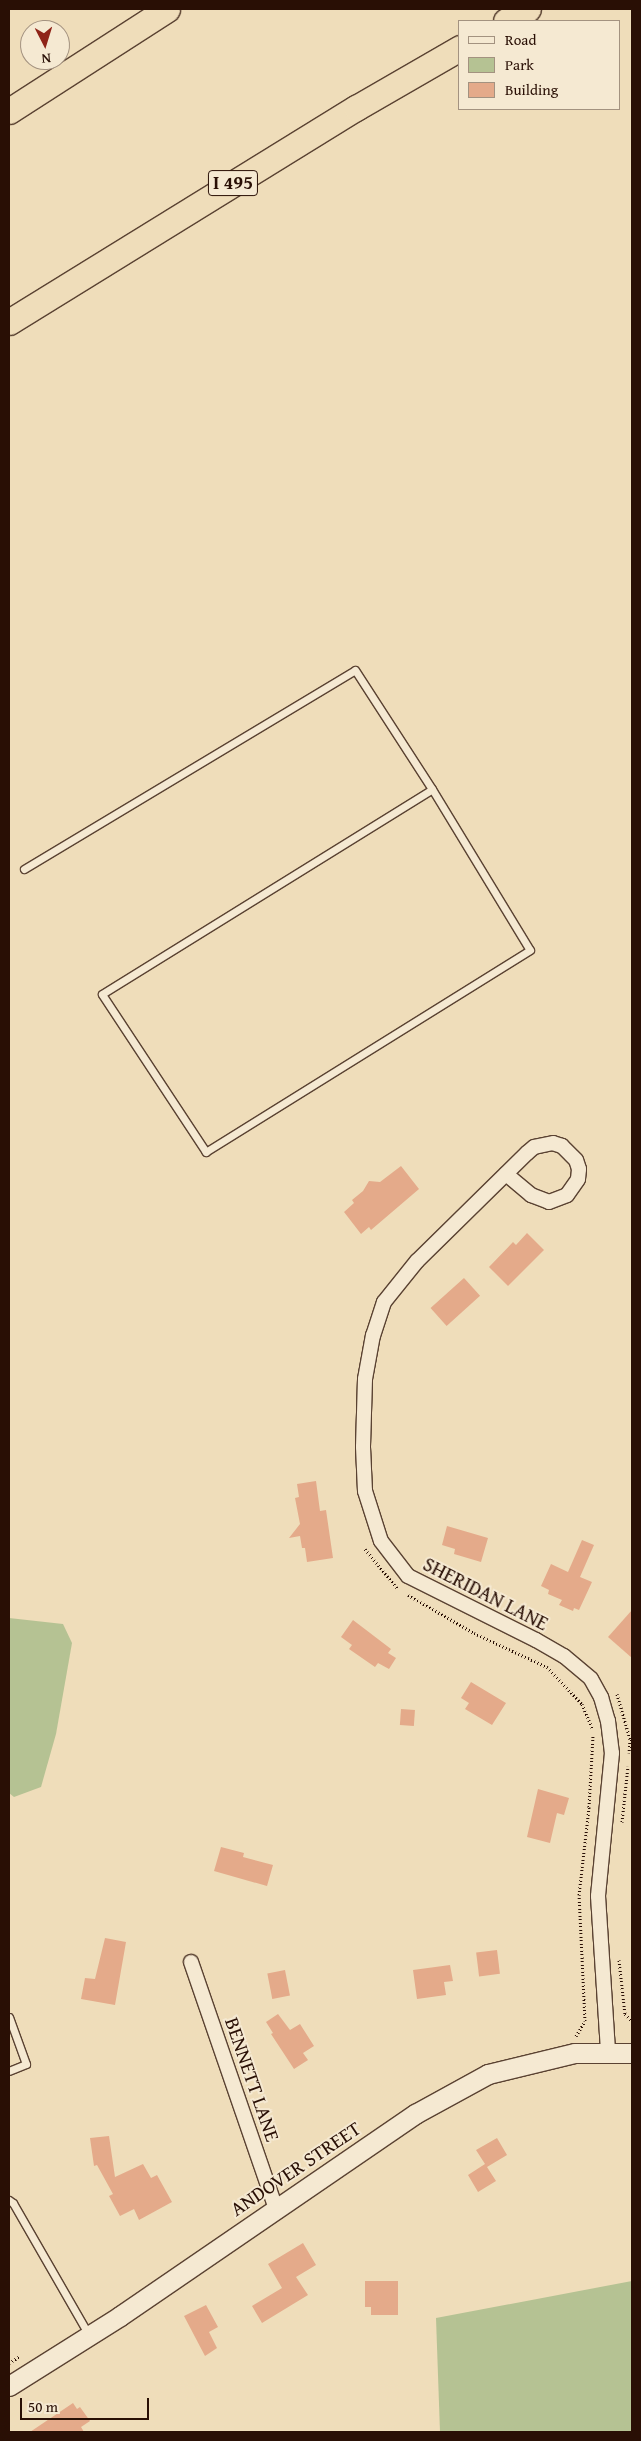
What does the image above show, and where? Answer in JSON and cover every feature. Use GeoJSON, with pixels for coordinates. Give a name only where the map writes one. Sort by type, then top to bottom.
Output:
{"type":"FeatureCollection","features":[{"type":"Feature","properties":{"kind":"highway"},"geometry":{"type":"LineString","coordinates":[[9,111],[166,9]]}},
{"type":"Feature","properties":{"kind":"highway"},"geometry":{"type":"LineString","coordinates":[[508,20],[528,9]]}},
{"type":"Feature","properties":{"kind":"highway","name":"I 495"},"geometry":{"type":"LineString","coordinates":[[9,322],[356,108],[458,49]]}},
{"type":"Feature","properties":{"kind":"main road","name":"ANDOVER STREET"},"geometry":{"type":"LineString","coordinates":[[9,2386],[89,2336],[415,2114],[488,2074],[575,2053],[632,2053]]}},
{"type":"Feature","properties":{"kind":"street","name":"SHERIDAN LANE"},"geometry":{"type":"LineString","coordinates":[[506,1174],[531,1196],[549,1202],[567,1196],[578,1179],[579,1169],[570,1152],[562,1146],[553,1143],[534,1147],[506,1174],[417,1262],[384,1302],[373,1335],[365,1379],[363,1447],[365,1491],[381,1541],[408,1576],[564,1656],[591,1679],[601,1696],[608,1722],[612,1753],[598,1896],[608,2052]]}},
{"type":"Feature","properties":{"kind":"street","name":"BENNETT LANE"},"geometry":{"type":"LineString","coordinates":[[192,1962],[276,2209]]}},
{"type":"Feature","properties":{"kind":"lane"},"geometry":{"type":"LineString","coordinates":[[24,869],[354,670],[432,789],[530,950],[206,1152],[102,994],[432,789]]}},
{"type":"Feature","properties":{"kind":"lane"},"geometry":{"type":"LineString","coordinates":[[9,2017],[26,2064],[9,2071]]}},
{"type":"Feature","properties":{"kind":"lane"},"geometry":{"type":"LineString","coordinates":[[9,2200],[14,2202],[89,2336]]}},
{"type":"Feature","properties":{"kind":"path"},"geometry":{"type":"LineString","coordinates":[[365,1550],[395,1587],[474,1633],[546,1667],[582,1704],[593,1730],[590,1807],[579,1895],[585,2021],[578,2035],[572,2038]]}},
{"type":"Feature","properties":{"kind":"path"},"geometry":{"type":"LineString","coordinates":[[616,1692],[620,1699],[630,1738],[628,1756]]}},
{"type":"Feature","properties":{"kind":"path"},"geometry":{"type":"LineString","coordinates":[[622,1829],[628,1765]]}},
{"type":"Feature","properties":{"kind":"path"},"geometry":{"type":"LineString","coordinates":[[619,1954],[625,2014],[632,2021]]}},
{"type":"Feature","properties":{"kind":"green space"},"geometry":{"type":"Polygon","coordinates":[[[9,1618],[63,1624],[72,1643],[56,1734],[41,1787],[14,1797],[9,1793],[9,1618]]]}},
{"type":"Feature","properties":{"kind":"green space"},"geometry":{"type":"Polygon","coordinates":[[[632,2281],[632,2432],[440,2432],[436,2318],[632,2281]]]}},
{"type":"Feature","properties":{"kind":"building"},"geometry":{"type":"Polygon","coordinates":[[[401,1166],[419,1189],[371,1230],[369,1227],[361,1234],[344,1212],[354,1203],[352,1200],[363,1191],[369,1181],[380,1182],[401,1166]]]}},
{"type":"Feature","properties":{"kind":"building"},"geometry":{"type":"Polygon","coordinates":[[[527,1233],[544,1250],[508,1286],[489,1267],[513,1242],[516,1245],[527,1233]]]}},
{"type":"Feature","properties":{"kind":"building"},"geometry":{"type":"Polygon","coordinates":[[[464,1278],[480,1296],[447,1326],[431,1308],[464,1278]]]}},
{"type":"Feature","properties":{"kind":"building"},"geometry":{"type":"Polygon","coordinates":[[[316,1481],[320,1511],[326,1510],[333,1558],[307,1562],[305,1548],[302,1548],[300,1536],[289,1538],[300,1524],[295,1498],[299,1497],[297,1484],[316,1481]]]}},
{"type":"Feature","properties":{"kind":"building"},"geometry":{"type":"Polygon","coordinates":[[[447,1526],[488,1538],[481,1562],[454,1554],[455,1549],[442,1545],[447,1526]]]}},
{"type":"Feature","properties":{"kind":"building"},"geometry":{"type":"Polygon","coordinates":[[[582,1540],[594,1545],[580,1577],[592,1582],[579,1610],[574,1608],[573,1611],[559,1605],[562,1600],[548,1594],[549,1590],[541,1586],[551,1564],[568,1572],[582,1540]]]}},
{"type":"Feature","properties":{"kind":"building"},"geometry":{"type":"Polygon","coordinates":[[[632,1610],[632,1658],[608,1637],[632,1610]]]}},
{"type":"Feature","properties":{"kind":"building"},"geometry":{"type":"Polygon","coordinates":[[[353,1620],[391,1649],[388,1653],[396,1658],[389,1669],[378,1663],[375,1667],[349,1649],[352,1645],[341,1637],[353,1620]]]}},
{"type":"Feature","properties":{"kind":"building"},"geometry":{"type":"Polygon","coordinates":[[[471,1682],[506,1703],[492,1725],[465,1709],[469,1703],[461,1698],[471,1682]]]}},
{"type":"Feature","properties":{"kind":"building"},"geometry":{"type":"Polygon","coordinates":[[[401,1709],[415,1710],[414,1726],[400,1725],[401,1709]]]}},
{"type":"Feature","properties":{"kind":"building"},"geometry":{"type":"Polygon","coordinates":[[[538,1789],[569,1798],[564,1815],[557,1813],[550,1843],[527,1837],[538,1789]]]}},
{"type":"Feature","properties":{"kind":"building"},"geometry":{"type":"Polygon","coordinates":[[[221,1847],[244,1853],[243,1857],[273,1865],[267,1886],[214,1871],[221,1847]]]}},
{"type":"Feature","properties":{"kind":"building"},"geometry":{"type":"Polygon","coordinates":[[[105,1938],[126,1942],[115,2005],[81,1999],[85,1978],[95,1979],[105,1938]]]}},
{"type":"Feature","properties":{"kind":"building"},"geometry":{"type":"Polygon","coordinates":[[[497,1950],[500,1974],[479,1976],[476,1953],[497,1950]]]}},
{"type":"Feature","properties":{"kind":"building"},"geometry":{"type":"Polygon","coordinates":[[[450,1965],[453,1981],[444,1982],[446,1995],[417,1999],[413,1970],[450,1965]]]}},
{"type":"Feature","properties":{"kind":"building"},"geometry":{"type":"Polygon","coordinates":[[[285,1970],[290,1996],[272,1999],[267,1973],[285,1970]]]}},
{"type":"Feature","properties":{"kind":"building"},"geometry":{"type":"Polygon","coordinates":[[[278,2014],[290,2030],[300,2024],[314,2046],[303,2053],[308,2060],[294,2069],[271,2034],[273,2033],[266,2022],[278,2014]]]}},
{"type":"Feature","properties":{"kind":"building"},"geometry":{"type":"Polygon","coordinates":[[[109,2136],[115,2177],[143,2164],[151,2178],[157,2175],[172,2202],[139,2220],[134,2209],[120,2216],[109,2196],[113,2194],[97,2165],[94,2166],[90,2138],[109,2136]]]}},
{"type":"Feature","properties":{"kind":"building"},"geometry":{"type":"Polygon","coordinates":[[[497,2138],[507,2155],[487,2167],[496,2181],[478,2192],[468,2175],[485,2164],[476,2150],[497,2138]]]}},
{"type":"Feature","properties":{"kind":"building"},"geometry":{"type":"Polygon","coordinates":[[[303,2243],[316,2265],[296,2277],[308,2295],[262,2323],[252,2306],[282,2288],[268,2264],[303,2243]]]}},
{"type":"Feature","properties":{"kind":"building"},"geometry":{"type":"Polygon","coordinates":[[[365,2281],[398,2281],[398,2315],[371,2315],[371,2307],[365,2307],[365,2281]]]}},
{"type":"Feature","properties":{"kind":"building"},"geometry":{"type":"Polygon","coordinates":[[[206,2305],[218,2327],[209,2332],[217,2348],[205,2356],[184,2316],[206,2305]]]}},
{"type":"Feature","properties":{"kind":"building"},"geometry":{"type":"Polygon","coordinates":[[[73,2403],[77,2409],[80,2407],[90,2421],[81,2427],[84,2432],[30,2432],[73,2403]]]}}]}
